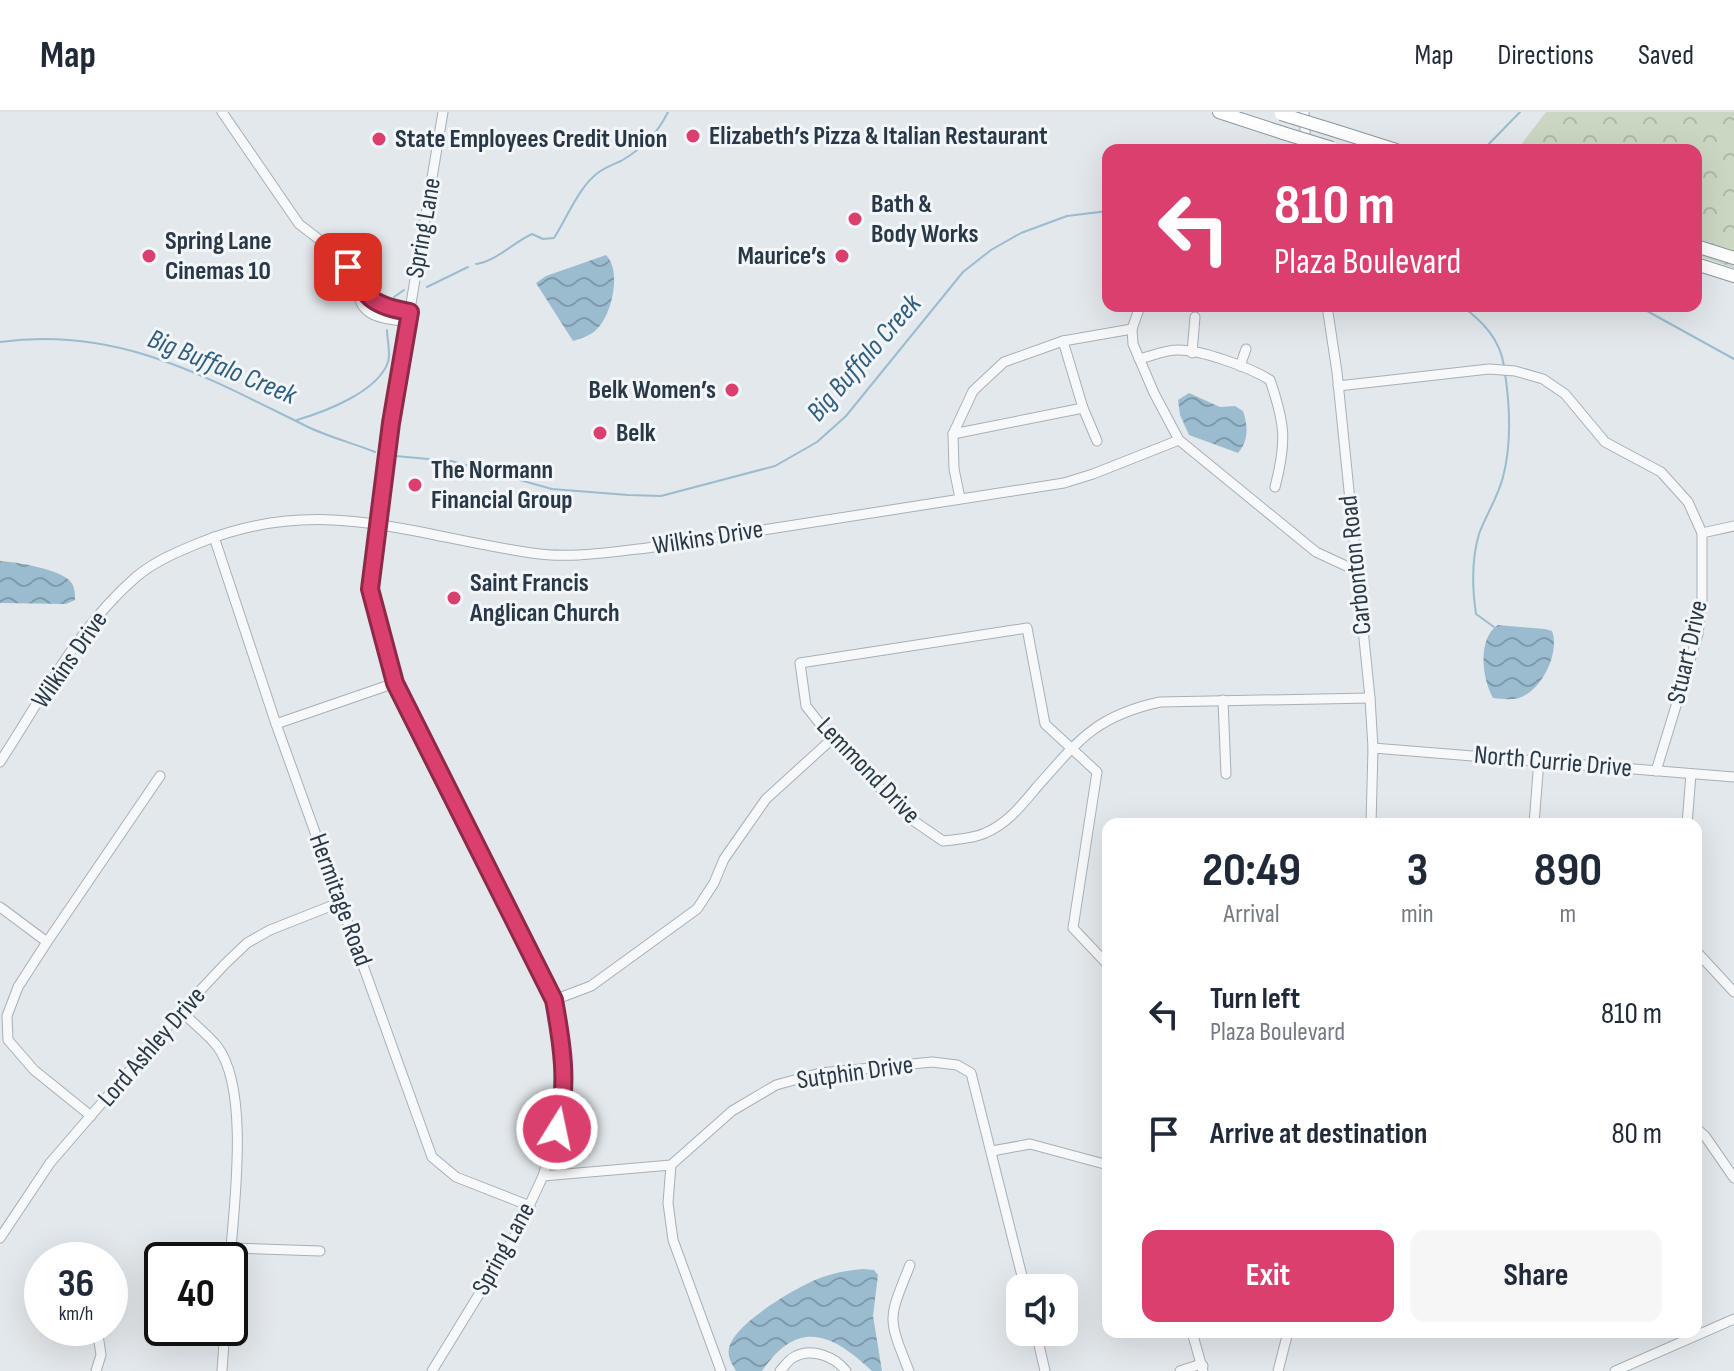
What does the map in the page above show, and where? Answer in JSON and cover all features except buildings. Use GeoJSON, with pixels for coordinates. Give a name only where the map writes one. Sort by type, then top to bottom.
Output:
{"type":"FeatureCollection","features":[{"type":"Feature","properties":{"kind":"highway"},"geometry":{"type":"LineString","coordinates":[[1219,112],[1319,144]]}},
{"type":"Feature","properties":{"kind":"highway"},"geometry":{"type":"LineString","coordinates":[[1278,113],[1377,144]]}},
{"type":"Feature","properties":{"kind":"highway"},"geometry":{"type":"LineString","coordinates":[[1702,248],[1734,258]]}},
{"type":"Feature","properties":{"kind":"highway"},"geometry":{"type":"LineString","coordinates":[[1702,266],[1734,276]]}},
{"type":"Feature","properties":{"kind":"street"},"geometry":{"type":"LineString","coordinates":[[222,112],[299,224],[329,247],[349,268],[358,285],[382,307],[409,317]]}},
{"type":"Feature","properties":{"kind":"street","name":"Spring Lane"},"geometry":{"type":"LineString","coordinates":[[432,1371],[530,1206],[543,1176],[564,1105],[562,1046],[554,1000],[395,683],[370,589],[377,523],[443,112]]}},
{"type":"Feature","properties":{"kind":"street"},"geometry":{"type":"LineString","coordinates":[[1304,112],[1306,144]]}},
{"type":"Feature","properties":{"kind":"street"},"geometry":{"type":"LineString","coordinates":[[1138,312],[1132,329],[1133,344],[1179,440],[1316,552],[1357,571]]}},
{"type":"Feature","properties":{"kind":"street","name":"Carbonton Road"},"geometry":{"type":"LineString","coordinates":[[1328,312],[1370,698],[1373,748],[1371,818]]}},
{"type":"Feature","properties":{"kind":"street"},"geometry":{"type":"LineString","coordinates":[[1192,353],[1195,317]]}},
{"type":"Feature","properties":{"kind":"street"},"geometry":{"type":"LineString","coordinates":[[960,498],[954,469],[953,434],[973,391],[1004,362],[1063,341],[1132,329]]}},
{"type":"Feature","properties":{"kind":"street"},"geometry":{"type":"LineString","coordinates":[[1063,341],[1083,408],[1097,441]]}},
{"type":"Feature","properties":{"kind":"street"},"geometry":{"type":"LineString","coordinates":[[1240,366],[1246,349]]}},
{"type":"Feature","properties":{"kind":"street"},"geometry":{"type":"LineString","coordinates":[[1139,359],[1177,350],[1240,366],[1270,380],[1282,416],[1285,438],[1275,487]]}},
{"type":"Feature","properties":{"kind":"street","name":"Stuart Drive"},"geometry":{"type":"LineString","coordinates":[[1338,386],[1489,369],[1515,371],[1543,379],[1565,394],[1605,442],[1661,472],[1688,502],[1702,533],[1702,600],[1698,634],[1656,771]]}},
{"type":"Feature","properties":{"kind":"street"},"geometry":{"type":"LineString","coordinates":[[953,434],[1083,408]]}},
{"type":"Feature","properties":{"kind":"street","name":"Wilkins Drive"},"geometry":{"type":"LineString","coordinates":[[0,762],[98,616],[137,577],[167,556],[214,537],[272,521],[324,518],[377,523],[535,554],[584,555],[647,548],[1064,483],[1179,440]]}},
{"type":"Feature","properties":{"kind":"street"},"geometry":{"type":"LineString","coordinates":[[1702,533],[1734,526]]}},
{"type":"Feature","properties":{"kind":"street","name":"Hermitage Road"},"geometry":{"type":"LineString","coordinates":[[214,537],[276,724],[432,1157],[456,1177],[530,1206]]}},
{"type":"Feature","properties":{"kind":"street","name":"Lemmond Drive"},"geometry":{"type":"LineString","coordinates":[[1072,747],[1045,724],[1027,628],[800,663],[806,706],[832,739],[908,817],[943,841],[984,834],[1013,815],[1072,747],[1094,728],[1129,709],[1160,702],[1370,698]]}},
{"type":"Feature","properties":{"kind":"street"},"geometry":{"type":"LineString","coordinates":[[276,724],[395,683]]}},
{"type":"Feature","properties":{"kind":"street"},"geometry":{"type":"LineString","coordinates":[[1223,700],[1226,774]]}},
{"type":"Feature","properties":{"kind":"street"},"geometry":{"type":"LineString","coordinates":[[554,1000],[591,986],[697,909],[714,883],[724,859],[766,799],[832,739]]}},
{"type":"Feature","properties":{"kind":"street"},"geometry":{"type":"LineString","coordinates":[[1072,747],[1097,772],[1073,928],[1102,959]]}},
{"type":"Feature","properties":{"kind":"street","name":"North Currie Drive"},"geometry":{"type":"LineString","coordinates":[[1373,748],[1734,777]]}},
{"type":"Feature","properties":{"kind":"street"},"geometry":{"type":"LineString","coordinates":[[1534,818],[1539,760]]}},
{"type":"Feature","properties":{"kind":"street"},"geometry":{"type":"LineString","coordinates":[[1687,818],[1691,774]]}},
{"type":"Feature","properties":{"kind":"street"},"geometry":{"type":"LineString","coordinates":[[91,1116],[34,1070],[8,1040],[7,1016],[18,987],[160,776]]}},
{"type":"Feature","properties":{"kind":"street","name":"Lord Ashley Drive"},"geometry":{"type":"LineString","coordinates":[[0,1238],[50,1163],[181,1011],[247,943],[270,930],[341,902]]}},
{"type":"Feature","properties":{"kind":"street"},"geometry":{"type":"LineString","coordinates":[[0,907],[47,942]]}},
{"type":"Feature","properties":{"kind":"street"},"geometry":{"type":"LineString","coordinates":[[1702,957],[1734,992]]}},
{"type":"Feature","properties":{"kind":"street"},"geometry":{"type":"LineString","coordinates":[[181,1011],[218,1048],[232,1080],[238,1111],[231,1242]]}},
{"type":"Feature","properties":{"kind":"street","name":"Sutphin Drive"},"geometry":{"type":"LineString","coordinates":[[671,1165],[732,1111],[776,1085],[820,1073],[932,1062],[957,1065],[971,1073],[1022,1274]]}},
{"type":"Feature","properties":{"kind":"street"},"geometry":{"type":"LineString","coordinates":[[1702,1133],[1734,1178]]}},
{"type":"Feature","properties":{"kind":"street"},"geometry":{"type":"LineString","coordinates":[[992,1151],[1030,1144],[1102,1163]]}},
{"type":"Feature","properties":{"kind":"street"},"geometry":{"type":"LineString","coordinates":[[543,1176],[671,1165],[668,1203],[673,1240],[721,1371]]}},
{"type":"Feature","properties":{"kind":"street"},"geometry":{"type":"LineString","coordinates":[[248,1249],[320,1251]]}},
{"type":"Feature","properties":{"kind":"street"},"geometry":{"type":"LineString","coordinates":[[909,1371],[891,1326],[892,1309],[910,1265]]}},
{"type":"Feature","properties":{"kind":"street"},"geometry":{"type":"LineString","coordinates":[[1702,1333],[1734,1319]]}},
{"type":"Feature","properties":{"kind":"street"},"geometry":{"type":"LineString","coordinates":[[1180,1371],[1204,1369],[1194,1338]]}},
{"type":"Feature","properties":{"kind":"street"},"geometry":{"type":"LineString","coordinates":[[1278,1371],[1286,1338]]}},
{"type":"Feature","properties":{"kind":"street"},"geometry":{"type":"LineString","coordinates":[[1615,1371],[1691,1338]]}},
{"type":"Feature","properties":{"kind":"street"},"geometry":{"type":"LineString","coordinates":[[96,1371],[101,1355],[100,1346]]}},
{"type":"Feature","properties":{"kind":"street"},"geometry":{"type":"LineString","coordinates":[[222,1371],[224,1346]]}},
{"type":"Feature","properties":{"kind":"street"},"geometry":{"type":"LineString","coordinates":[[1039,1346],[1045,1371]]}},
{"type":"Feature","properties":{"kind":"street"},"geometry":{"type":"LineString","coordinates":[[780,1371],[792,1357],[811,1353],[837,1360],[846,1371]]}},
{"type":"Feature","properties":{"kind":"green space"},"geometry":{"type":"Polygon","coordinates":[[[1546,112],[1734,112],[1734,268],[1702,257],[1702,144],[1522,144],[1546,112]]]}},
{"type":"Feature","properties":{"kind":"water"},"geometry":{"type":"Polygon","coordinates":[[[606,255],[611,262],[614,281],[607,314],[594,331],[573,341],[536,283],[546,276],[606,255]]]}},
{"type":"Feature","properties":{"kind":"water"},"geometry":{"type":"Polygon","coordinates":[[[1189,393],[1220,407],[1235,406],[1243,411],[1246,433],[1238,453],[1189,435],[1180,415],[1178,400],[1189,393]]]}},
{"type":"Feature","properties":{"kind":"water"},"geometry":{"type":"Polygon","coordinates":[[[0,561],[37,567],[65,577],[73,585],[75,600],[66,604],[0,603],[0,561]]]}},
{"type":"Feature","properties":{"kind":"water"},"geometry":{"type":"Polygon","coordinates":[[[1498,625],[1552,631],[1553,650],[1547,670],[1535,687],[1519,698],[1493,698],[1486,680],[1484,649],[1491,631],[1498,625]]]}},
{"type":"Feature","properties":{"kind":"water"},"geometry":{"type":"Polygon","coordinates":[[[863,1269],[874,1270],[878,1275],[873,1316],[882,1371],[872,1371],[843,1348],[816,1337],[789,1343],[775,1354],[762,1371],[736,1371],[729,1357],[729,1348],[743,1327],[756,1316],[815,1280],[863,1269]]]}},
{"type":"Feature","properties":{"kind":"waterway"},"geometry":{"type":"LineString","coordinates":[[476,264],[490,260],[532,234],[543,239],[554,238],[579,194],[592,178],[643,146],[668,112]]}},
{"type":"Feature","properties":{"kind":"waterway","name":"Big Buffalo Creek"},"geometry":{"type":"LineString","coordinates":[[1489,144],[1520,112]]}},
{"type":"Feature","properties":{"kind":"waterway","name":"Big Buffalo Creek"},"geometry":{"type":"LineString","coordinates":[[395,456],[451,461],[552,489],[661,496],[775,466],[817,442],[846,416],[963,272],[991,250],[1021,233],[1067,216],[1102,212]]}},
{"type":"Feature","properties":{"kind":"waterway"},"geometry":{"type":"LineString","coordinates":[[427,287],[468,267]]}},
{"type":"Feature","properties":{"kind":"waterway"},"geometry":{"type":"LineString","coordinates":[[394,297],[404,290]]}},
{"type":"Feature","properties":{"kind":"waterway"},"geometry":{"type":"LineString","coordinates":[[1470,312],[1499,347],[1504,366]]}},
{"type":"Feature","properties":{"kind":"waterway"},"geometry":{"type":"LineString","coordinates":[[1649,312],[1734,359]]}},
{"type":"Feature","properties":{"kind":"waterway"},"geometry":{"type":"LineString","coordinates":[[297,420],[335,406],[373,383],[388,362],[387,330]]}},
{"type":"Feature","properties":{"kind":"waterway","name":"Big Buffalo Creek"},"geometry":{"type":"LineString","coordinates":[[0,342],[43,339],[83,341],[122,348],[195,373],[314,430],[375,452]]}},
{"type":"Feature","properties":{"kind":"waterway"},"geometry":{"type":"LineString","coordinates":[[1494,627],[1476,614],[1473,574],[1479,534],[1498,492],[1506,464],[1509,425],[1505,373]]}},
{"type":"Feature","properties":{"kind":"place","name":"Elizabeth’s Pizza & Italian Restaurant"},"geometry":{"type":"Point","coordinates":[693,136]}},
{"type":"Feature","properties":{"kind":"place","name":"State Employees Credit Union"},"geometry":{"type":"Point","coordinates":[379,139]}},
{"type":"Feature","properties":{"kind":"place","name":"Bath & Body Works"},"geometry":{"type":"Point","coordinates":[855,219]}},
{"type":"Feature","properties":{"kind":"place","name":"Spring Lane Cinemas 10"},"geometry":{"type":"Point","coordinates":[149,256]}},
{"type":"Feature","properties":{"kind":"place","name":"Maurice’s"},"geometry":{"type":"Point","coordinates":[842,256]}},
{"type":"Feature","properties":{"kind":"place","name":"Belk Women’s"},"geometry":{"type":"Point","coordinates":[732,390]}},
{"type":"Feature","properties":{"kind":"place","name":"Belk"},"geometry":{"type":"Point","coordinates":[600,433]}},
{"type":"Feature","properties":{"kind":"place","name":"The Normann Financial Group"},"geometry":{"type":"Point","coordinates":[415,485]}},
{"type":"Feature","properties":{"kind":"place","name":"Saint Francis Anglican Church"},"geometry":{"type":"Point","coordinates":[454,598]}},
{"type":"Feature","properties":{"kind":"route"},"geometry":{"type":"LineString","coordinates":[[348,267],[358,285],[368,292],[373,301],[382,307],[410,312],[391,423],[370,589],[378,625],[395,683],[554,1000],[562,1046],[564,1105],[557,1129]]}}]}
